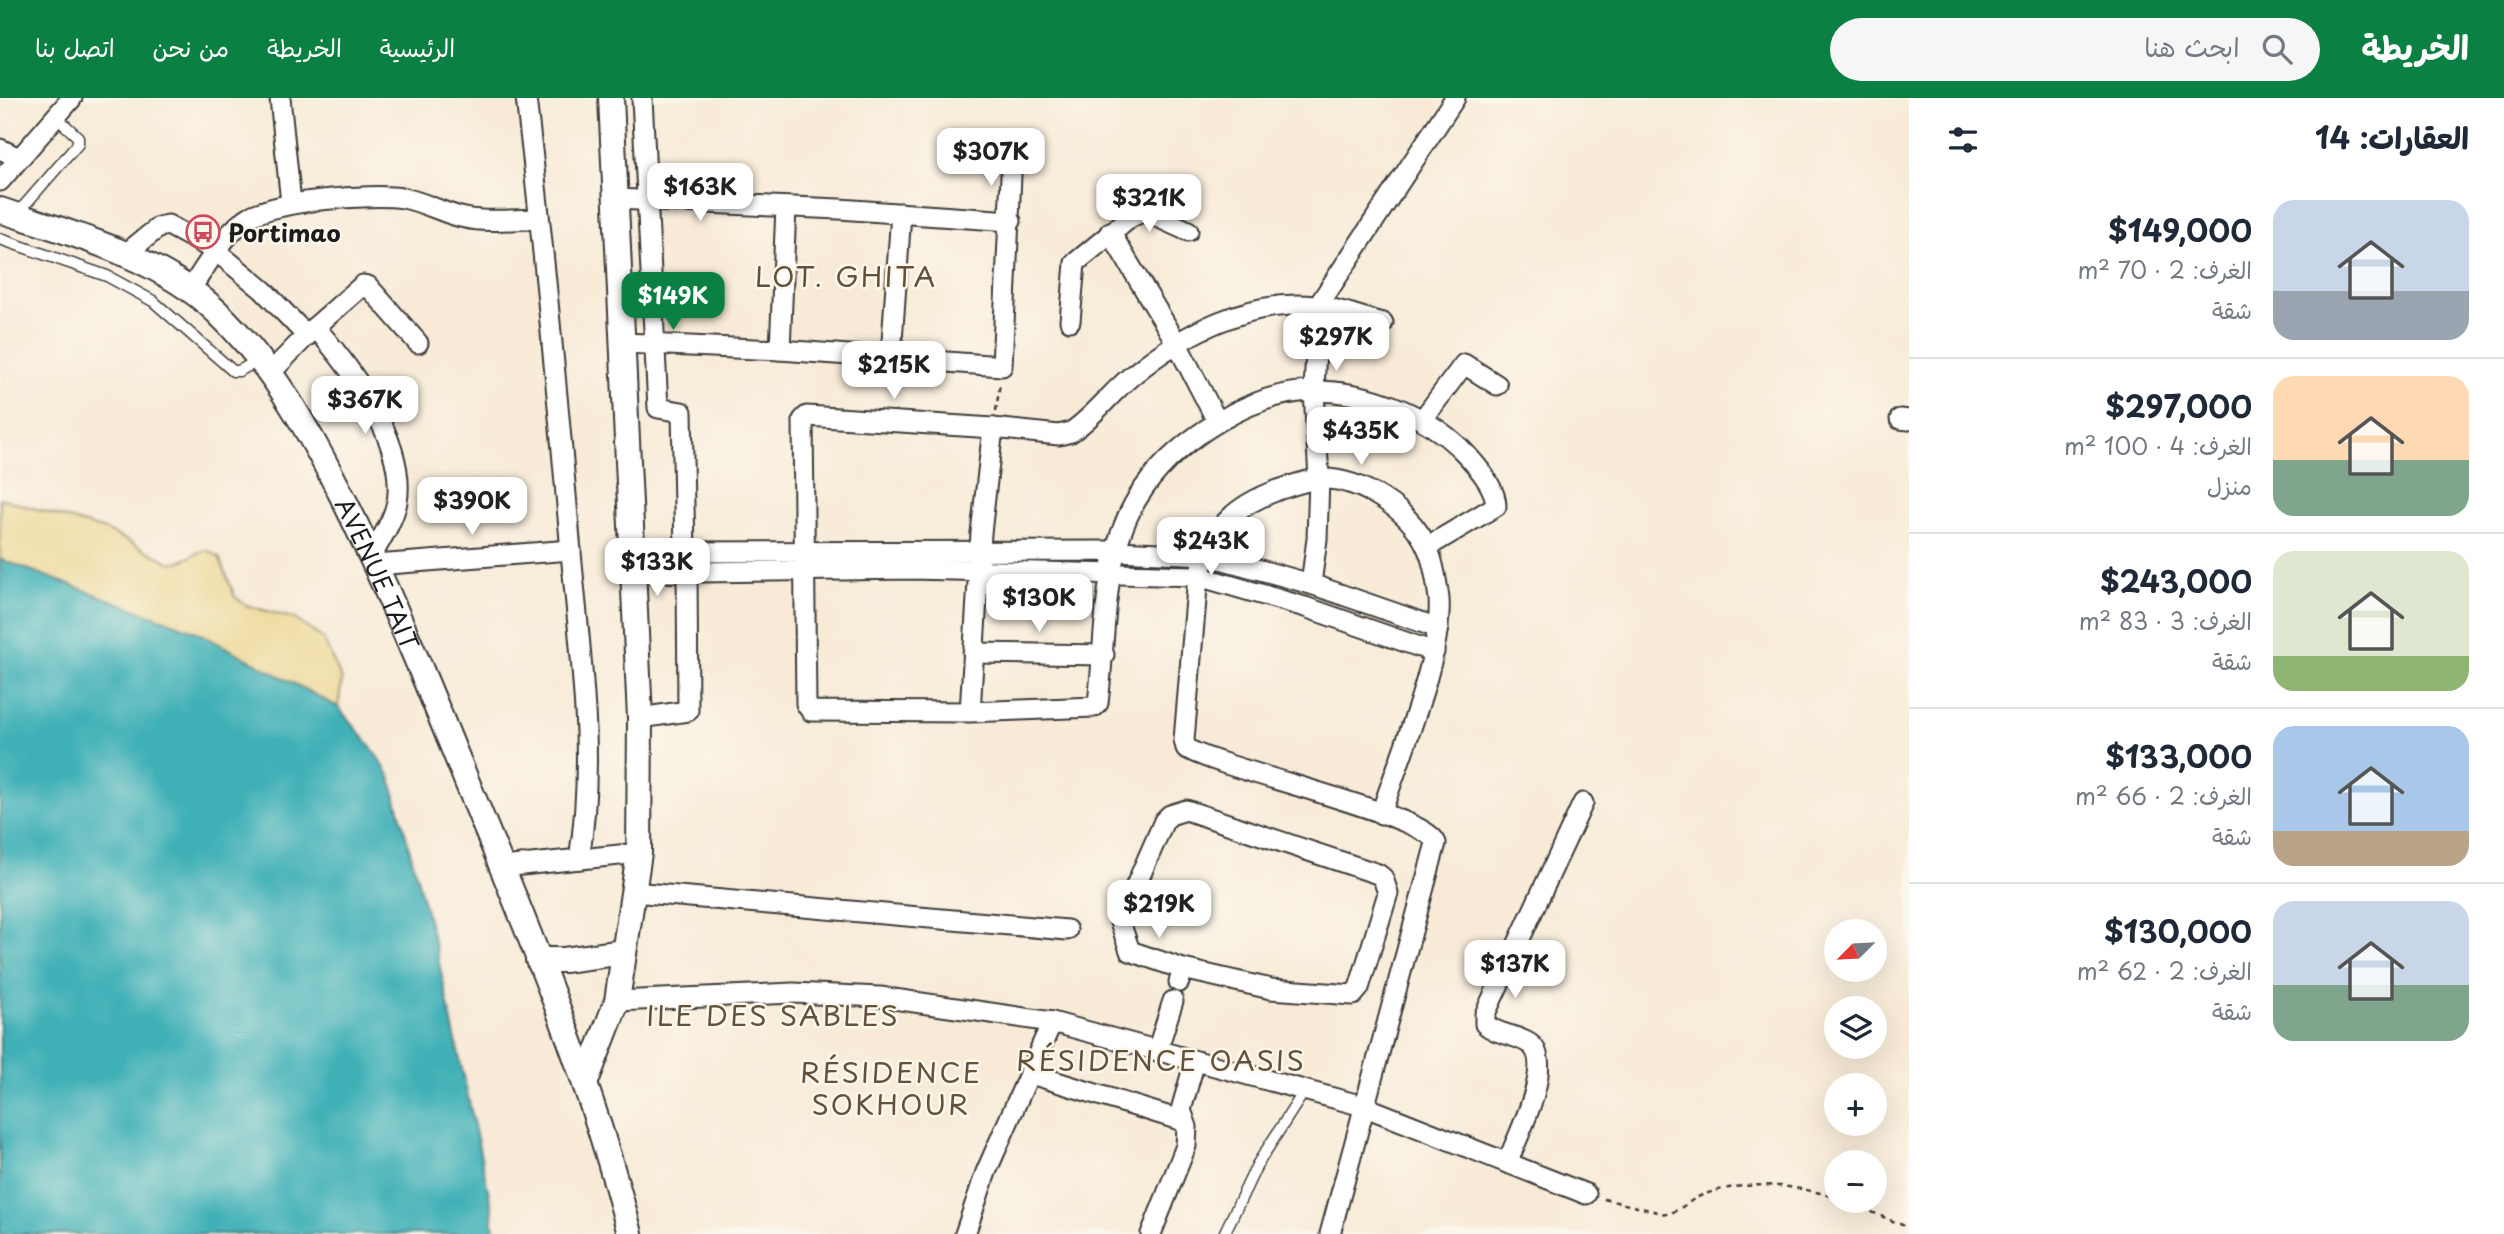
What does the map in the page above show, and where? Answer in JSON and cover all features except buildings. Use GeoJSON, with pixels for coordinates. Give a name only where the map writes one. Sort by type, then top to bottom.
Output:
{"type":"FeatureCollection","features":[{"type":"Feature","properties":{"kind":"street"},"geometry":{"type":"LineString","coordinates":[[0,181],[72,98]]}},
{"type":"Feature","properties":{"kind":"street"},"geometry":{"type":"LineString","coordinates":[[280,98],[291,203]]}},
{"type":"Feature","properties":{"kind":"street"},"geometry":{"type":"LineString","coordinates":[[526,98],[540,219],[589,757],[586,817],[579,859]]}},
{"type":"Feature","properties":{"kind":"street"},"geometry":{"type":"LineString","coordinates":[[585,1084],[617,1001],[639,853],[640,718],[611,98]]}},
{"type":"Feature","properties":{"kind":"street"},"geometry":{"type":"LineString","coordinates":[[642,98],[658,408]]}},
{"type":"Feature","properties":{"kind":"street"},"geometry":{"type":"LineString","coordinates":[[1311,584],[1317,539],[1319,479],[1314,391],[1318,306],[1455,98]]}},
{"type":"Feature","properties":{"kind":"street"},"geometry":{"type":"LineString","coordinates":[[0,149],[19,158]]}},
{"type":"Feature","properties":{"kind":"street"},"geometry":{"type":"LineString","coordinates":[[624,343],[891,356],[1002,366],[1011,221],[1012,155]]}},
{"type":"Feature","properties":{"kind":"street"},"geometry":{"type":"LineString","coordinates":[[190,290],[216,251],[252,215],[291,203],[393,197],[463,218],[540,219]]}},
{"type":"Feature","properties":{"kind":"street"},"geometry":{"type":"LineString","coordinates":[[616,199],[1011,221]]}},
{"type":"Feature","properties":{"kind":"street"},"geometry":{"type":"LineString","coordinates":[[780,350],[786,207]]}},
{"type":"Feature","properties":{"kind":"street"},"geometry":{"type":"LineString","coordinates":[[1070,321],[1074,263],[1110,232],[1144,211],[1188,231]]}},
{"type":"Feature","properties":{"kind":"street","name":"AVENUE TAIT"},"geometry":{"type":"LineString","coordinates":[[8,212],[124,256],[190,290],[215,310],[265,367],[299,415],[374,560],[502,867],[585,1084],[630,1234]]}},
{"type":"Feature","properties":{"kind":"street"},"geometry":{"type":"LineString","coordinates":[[891,356],[901,213]]}},
{"type":"Feature","properties":{"kind":"street"},"geometry":{"type":"LineString","coordinates":[[124,256],[164,225],[216,251],[311,331],[351,373],[384,429],[394,454],[397,501],[374,560],[571,550]]}},
{"type":"Feature","properties":{"kind":"street"},"geometry":{"type":"LineString","coordinates":[[1110,232],[1176,342],[1217,421]]}},
{"type":"Feature","properties":{"kind":"street"},"geometry":{"type":"LineString","coordinates":[[265,367],[366,285],[418,344]]}},
{"type":"Feature","properties":{"kind":"street"},"geometry":{"type":"LineString","coordinates":[[1383,323],[1318,306],[1285,305],[1259,310],[1195,331],[1134,374],[1071,432],[1059,435],[807,416],[803,420],[808,709],[830,714],[1094,707],[1098,703],[1104,655],[1109,573],[1143,489],[1179,449],[1217,421],[1257,405],[1314,391],[1390,405],[1423,419],[1474,462],[1496,502],[1494,508],[1427,547]]}},
{"type":"Feature","properties":{"kind":"street"},"geometry":{"type":"LineString","coordinates":[[1423,419],[1464,363],[1497,384]]}},
{"type":"Feature","properties":{"kind":"street"},"geometry":{"type":"LineString","coordinates":[[625,408],[658,408],[682,412],[685,552]]}},
{"type":"Feature","properties":{"kind":"street"},"geometry":{"type":"LineString","coordinates":[[970,712],[979,561],[993,428]]}},
{"type":"Feature","properties":{"kind":"street"},"geometry":{"type":"LineString","coordinates":[[1330,1234],[1436,843],[1429,834],[1381,814],[1186,748],[1184,740],[1198,576],[1206,555],[1231,517],[1249,503],[1290,486],[1319,479],[1343,482],[1393,506],[1427,547],[1439,601],[1434,652],[1381,814]]}},
{"type":"Feature","properties":{"kind":"street"},"geometry":{"type":"LineString","coordinates":[[632,563],[685,552],[804,561],[979,561],[1116,551],[1206,555],[1311,584],[1437,628]]}},
{"type":"Feature","properties":{"kind":"street"},"geometry":{"type":"LineString","coordinates":[[632,563],[687,572],[804,561]]}},
{"type":"Feature","properties":{"kind":"street"},"geometry":{"type":"LineString","coordinates":[[979,561],[1109,573],[1198,576],[1305,607],[1434,652]]}},
{"type":"Feature","properties":{"kind":"street"},"geometry":{"type":"LineString","coordinates":[[640,718],[688,711],[687,572]]}},
{"type":"Feature","properties":{"kind":"street"},"geometry":{"type":"LineString","coordinates":[[973,653],[1104,655]]}},
{"type":"Feature","properties":{"kind":"street"},"geometry":{"type":"LineString","coordinates":[[1507,1163],[1534,1099],[1539,1066],[1537,1053],[1530,1044],[1490,1029],[1485,1024],[1485,1014],[1583,803]]}},
{"type":"Feature","properties":{"kind":"street"},"geometry":{"type":"LineString","coordinates":[[1186,810],[1378,874],[1387,886],[1388,893],[1359,988],[1353,995],[1179,984],[1130,950],[1120,922],[1164,821],[1177,811],[1186,810]]}},
{"type":"Feature","properties":{"kind":"street"},"geometry":{"type":"LineString","coordinates":[[502,867],[639,853]]}},
{"type":"Feature","properties":{"kind":"street"},"geometry":{"type":"LineString","coordinates":[[633,892],[1067,930]]}},
{"type":"Feature","properties":{"kind":"street"},"geometry":{"type":"LineString","coordinates":[[538,960],[564,960],[624,952]]}},
{"type":"Feature","properties":{"kind":"street"},"geometry":{"type":"LineString","coordinates":[[1157,1051],[1179,984]]}},
{"type":"Feature","properties":{"kind":"street"},"geometry":{"type":"LineString","coordinates":[[617,1001],[793,993],[880,997],[1052,1022],[1363,1106],[1586,1194]]}},
{"type":"Feature","properties":{"kind":"street"},"geometry":{"type":"LineString","coordinates":[[965,1234],[986,1172],[1052,1022]]}},
{"type":"Feature","properties":{"kind":"street"},"geometry":{"type":"LineString","coordinates":[[1151,1234],[1186,1146],[1186,1127],[1181,1110],[1195,1060]]}},
{"type":"Feature","properties":{"kind":"street"},"geometry":{"type":"LineString","coordinates":[[1031,1074],[1183,1121]]}},
{"type":"Feature","properties":{"kind":"lane"},"geometry":{"type":"LineString","coordinates":[[8,212],[78,144],[78,137],[55,116]]}},
{"type":"Feature","properties":{"kind":"lane"},"geometry":{"type":"LineString","coordinates":[[0,239],[107,276],[153,301],[233,371],[265,367]]}},
{"type":"Feature","properties":{"kind":"lane"},"geometry":{"type":"LineString","coordinates":[[1224,1234],[1257,1165],[1305,1090]]}},
{"type":"Feature","properties":{"kind":"path"},"geometry":{"type":"LineString","coordinates":[[993,428],[1002,366]]}},
{"type":"Feature","properties":{"kind":"path"},"geometry":{"type":"LineString","coordinates":[[1586,1194],[1666,1214],[1675,1212],[1705,1194],[1735,1188],[1787,1185],[1824,1195]]}},
{"type":"Feature","properties":{"kind":"path"},"geometry":{"type":"LineString","coordinates":[[1874,1213],[1909,1228]]}},
{"type":"Feature","properties":{"kind":"sand"},"geometry":{"type":"Polygon","coordinates":[[[0,498],[108,531],[169,562],[207,550],[219,557],[235,597],[246,605],[295,619],[323,639],[342,680],[338,707],[197,632],[0,559],[0,498]]]}},
{"type":"Feature","properties":{"kind":"water"},"geometry":{"type":"Polygon","coordinates":[[[0,559],[197,632],[338,707],[369,744],[390,776],[436,949],[492,1208],[494,1234],[0,1234],[0,559]]]}},
{"type":"Feature","properties":{"kind":"place","name":"Portimao"},"geometry":{"type":"Point","coordinates":[203,232]}},
{"type":"Feature","properties":{"kind":"district","name":"LOT. GHITA"},"geometry":{"type":"Point","coordinates":[846,275]}},
{"type":"Feature","properties":{"kind":"district","name":"ILE DES SABLES"},"geometry":{"type":"Point","coordinates":[773,1014]}},
{"type":"Feature","properties":{"kind":"district","name":"RÉSIDENCE OASIS"},"geometry":{"type":"Point","coordinates":[1161,1059]}},
{"type":"Feature","properties":{"kind":"district","name":"RÉSIDENCE SOKHOUR"},"geometry":{"type":"Point","coordinates":[891,1087]}}]}
